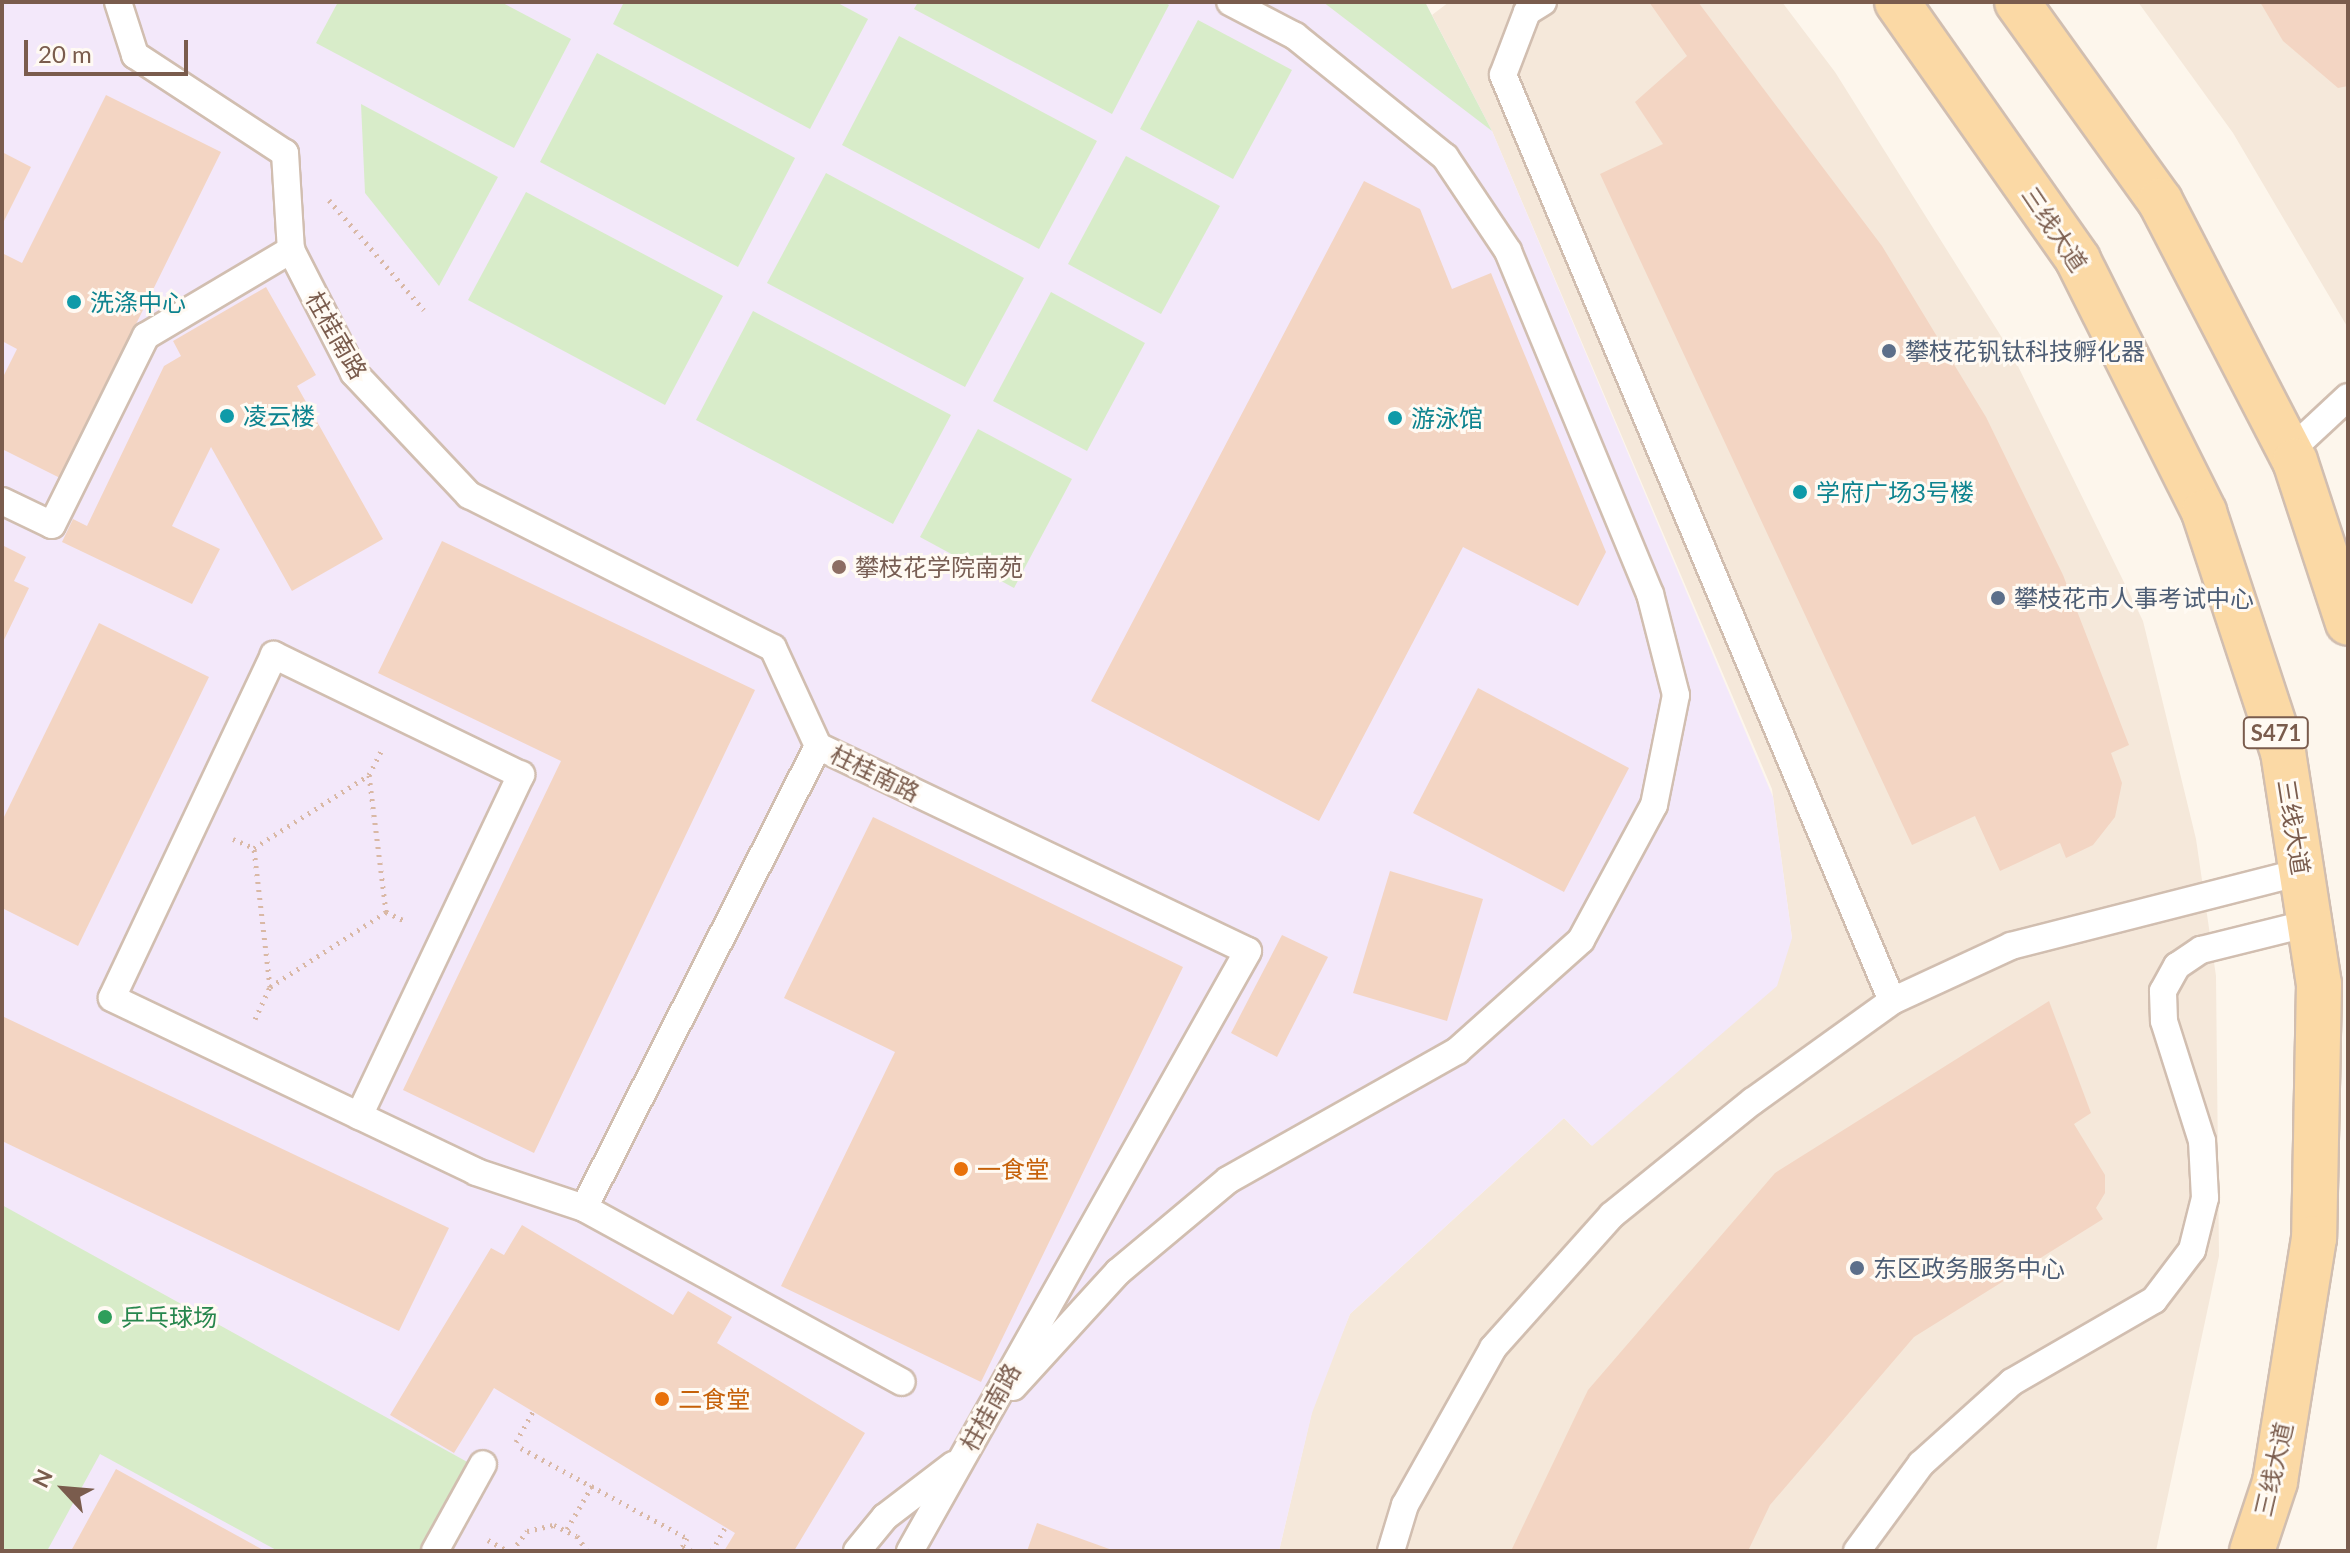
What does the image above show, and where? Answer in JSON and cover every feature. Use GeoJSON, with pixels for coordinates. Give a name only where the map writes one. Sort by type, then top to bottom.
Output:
{"type":"FeatureCollection","features":[{"type":"Feature","properties":{"kind":"main road","name":"三线大道"},"geometry":{"type":"LineString","coordinates":[[1897,2],[2078,260],[2204,512],[2283,752],[2319,984],[2314,1238],[2275,1482],[2252,1551]]}},
{"type":"Feature","properties":{"kind":"main road"},"geometry":{"type":"LineString","coordinates":[[2017,2],[2160,201],[2290,451],[2348,623]]}},
{"type":"Feature","properties":{"kind":"lane"},"geometry":{"type":"LineString","coordinates":[[118,2],[135,55],[285,153]]}},
{"type":"Feature","properties":{"kind":"lane"},"geometry":{"type":"LineString","coordinates":[[981,1422],[1118,1272],[1228,1180],[1457,1051],[1581,940],[1654,805],[1676,695],[1650,594],[1508,251],[1445,157],[1295,36],[1230,2]]}},
{"type":"Feature","properties":{"kind":"lane"},"geometry":{"type":"LineString","coordinates":[[1543,2],[1527,12],[1503,75],[1892,1001]]}},
{"type":"Feature","properties":{"kind":"lane","name":"柱桂南路"},"geometry":{"type":"LineString","coordinates":[[285,153],[291,250],[354,373],[469,495],[773,648],[818,746],[1248,951],[910,1551]]}},
{"type":"Feature","properties":{"kind":"lane"},"geometry":{"type":"LineString","coordinates":[[2,501],[52,525],[146,336],[291,250]]}},
{"type":"Feature","properties":{"kind":"lane"},"geometry":{"type":"LineString","coordinates":[[2290,451],[2348,397]]}},
{"type":"Feature","properties":{"kind":"lane"},"geometry":{"type":"LineString","coordinates":[[359,1116],[521,775],[274,655],[112,998],[476,1172],[584,1208],[902,1382]]}},
{"type":"Feature","properties":{"kind":"lane"},"geometry":{"type":"LineString","coordinates":[[584,1208],[818,746]]}},
{"type":"Feature","properties":{"kind":"lane"},"geometry":{"type":"LineString","coordinates":[[1391,1551],[1405,1505],[1493,1348],[1612,1215],[1753,1101],[1892,1001],[2011,946],[2301,872]]}},
{"type":"Feature","properties":{"kind":"lane"},"geometry":{"type":"LineString","coordinates":[[1857,1551],[1921,1464],[2012,1382],[2154,1300],[2192,1250],[2205,1198],[2202,1141],[2164,1021],[2163,991],[2177,966],[2201,950],[2310,923]]}},
{"type":"Feature","properties":{"kind":"lane"},"geometry":{"type":"LineString","coordinates":[[857,1551],[885,1517],[962,1458]]}},
{"type":"Feature","properties":{"kind":"lane"},"geometry":{"type":"LineString","coordinates":[[435,1551],[483,1464]]}},
{"type":"Feature","properties":{"kind":"path"},"geometry":{"type":"LineString","coordinates":[[285,153],[424,310]]}},
{"type":"Feature","properties":{"kind":"path"},"geometry":{"type":"LineString","coordinates":[[369,775],[386,912],[270,987],[254,848],[369,775]]}},
{"type":"Feature","properties":{"kind":"path"},"geometry":{"type":"LineString","coordinates":[[515,1445],[533,1411]]}},
{"type":"Feature","properties":{"kind":"path"},"geometry":{"type":"LineString","coordinates":[[483,1464],[499,1436],[687,1538],[682,1548],[692,1551]]}},
{"type":"Feature","properties":{"kind":"path"},"geometry":{"type":"LineString","coordinates":[[567,1529],[592,1486]]}},
{"type":"Feature","properties":{"kind":"path"},"geometry":{"type":"LineString","coordinates":[[512,1551],[527,1531],[554,1525],[567,1529],[587,1551]]}},
{"type":"Feature","properties":{"kind":"path"},"geometry":{"type":"LineString","coordinates":[[712,1551],[725,1528]]}},
{"type":"Feature","properties":{"kind":"shaded area","name":"攀枝花学院南苑"},"geometry":{"type":"Polygon","coordinates":[[[2,2],[1425,2],[1492,131],[1773,797],[1792,938],[1777,986],[1592,1146],[1564,1118],[1350,1314],[1312,1413],[1279,1551],[2,1551],[2,2]]]}},
{"type":"Feature","properties":{"kind":"shaded area"},"geometry":{"type":"Polygon","coordinates":[[[1449,2],[1782,2],[1835,72],[2011,352],[2143,621],[2196,839],[2216,976],[2219,1256],[2156,1551],[1279,1551],[1314,1403],[1350,1314],[1564,1118],[1591,1145],[1792,938],[1772,789],[1492,131],[1432,15],[1449,2]]]}},
{"type":"Feature","properties":{"kind":"shaded area"},"geometry":{"type":"Polygon","coordinates":[[[2138,2],[2348,2],[2348,328],[2233,133],[2138,2]]]}},
{"type":"Feature","properties":{"kind":"green space"},"geometry":{"type":"Polygon","coordinates":[[[338,2],[501,2],[571,39],[514,148],[316,43],[338,2]]]}},
{"type":"Feature","properties":{"kind":"green space"},"geometry":{"type":"Polygon","coordinates":[[[624,2],[836,2],[868,19],[810,129],[613,24],[624,2]]]}},
{"type":"Feature","properties":{"kind":"green space"},"geometry":{"type":"Polygon","coordinates":[[[918,2],[1164,2],[1169,5],[1112,114],[914,9],[918,2]]]}},
{"type":"Feature","properties":{"kind":"green space"},"geometry":{"type":"Polygon","coordinates":[[[1323,2],[1425,2],[1492,131],[1323,2]]]}},
{"type":"Feature","properties":{"kind":"green space"},"geometry":{"type":"Polygon","coordinates":[[[1198,20],[1292,70],[1233,179],[1140,129],[1198,20]]]}},
{"type":"Feature","properties":{"kind":"green space"},"geometry":{"type":"Polygon","coordinates":[[[899,36],[1097,141],[1039,249],[842,145],[899,36]]]}},
{"type":"Feature","properties":{"kind":"green space"},"geometry":{"type":"Polygon","coordinates":[[[597,53],[795,158],[738,267],[540,162],[597,53]]]}},
{"type":"Feature","properties":{"kind":"green space"},"geometry":{"type":"Polygon","coordinates":[[[361,104],[498,177],[439,286],[365,193],[361,104]]]}},
{"type":"Feature","properties":{"kind":"green space"},"geometry":{"type":"Polygon","coordinates":[[[1126,156],[1220,206],[1161,314],[1068,264],[1126,156]]]}},
{"type":"Feature","properties":{"kind":"green space"},"geometry":{"type":"Polygon","coordinates":[[[826,173],[1024,278],[965,387],[767,283],[826,173]]]}},
{"type":"Feature","properties":{"kind":"green space"},"geometry":{"type":"Polygon","coordinates":[[[526,192],[723,296],[665,405],[468,300],[526,192]]]}},
{"type":"Feature","properties":{"kind":"green space"},"geometry":{"type":"Polygon","coordinates":[[[1051,292],[1145,343],[1087,451],[993,401],[1051,292]]]}},
{"type":"Feature","properties":{"kind":"green space"},"geometry":{"type":"Polygon","coordinates":[[[753,311],[951,415],[893,524],[696,420],[753,311]]]}},
{"type":"Feature","properties":{"kind":"green space"},"geometry":{"type":"Polygon","coordinates":[[[978,429],[1072,479],[1014,588],[920,537],[978,429]]]}},
{"type":"Feature","properties":{"kind":"green space","name":"乒乓球场"},"geometry":{"type":"Polygon","coordinates":[[[2,1205],[480,1469],[435,1551],[278,1551],[100,1454],[47,1551],[2,1551],[2,1205]]]}},
{"type":"Feature","properties":{"kind":"building"},"geometry":{"type":"Polygon","coordinates":[[[1649,2],[1698,2],[1882,246],[1986,417],[2063,575],[2129,745],[2111,753],[2122,783],[2115,817],[2093,845],[2066,858],[2060,843],[2000,871],[1975,816],[1912,845],[1600,174],[1663,144],[1635,102],[1687,56],[1649,2]]]}},
{"type":"Feature","properties":{"kind":"building"},"geometry":{"type":"Polygon","coordinates":[[[2260,2],[2348,2],[2348,86],[2338,88],[2283,41],[2260,2]]]}},
{"type":"Feature","properties":{"kind":"building","name":"洗涤中心"},"geometry":{"type":"Polygon","coordinates":[[[106,95],[221,152],[60,478],[2,449],[2,379],[17,349],[2,341],[2,253],[22,263],[106,95]]]}},
{"type":"Feature","properties":{"kind":"building"},"geometry":{"type":"Polygon","coordinates":[[[2,152],[31,167],[2,225],[2,152]]]}},
{"type":"Feature","properties":{"kind":"building","name":"游泳馆"},"geometry":{"type":"Polygon","coordinates":[[[1364,181],[1420,209],[1452,289],[1491,273],[1606,552],[1578,606],[1463,547],[1319,821],[1091,701],[1364,181]]]}},
{"type":"Feature","properties":{"kind":"building","name":"凌云楼"},"geometry":{"type":"Polygon","coordinates":[[[266,287],[316,375],[297,386],[383,539],[292,591],[211,447],[172,526],[220,549],[192,604],[62,542],[73,519],[87,526],[164,366],[181,356],[173,341],[266,287]]]}},
{"type":"Feature","properties":{"kind":"building"},"geometry":{"type":"Polygon","coordinates":[[[442,541],[755,690],[534,1153],[403,1090],[561,761],[378,673],[442,541]]]}},
{"type":"Feature","properties":{"kind":"building"},"geometry":{"type":"Polygon","coordinates":[[[2,545],[26,557],[14,581],[29,588],[2,644],[2,545]]]}},
{"type":"Feature","properties":{"kind":"building"},"geometry":{"type":"Polygon","coordinates":[[[99,623],[209,677],[78,946],[2,908],[2,821],[99,623]]]}},
{"type":"Feature","properties":{"kind":"building"},"geometry":{"type":"Polygon","coordinates":[[[1478,688],[1629,768],[1564,892],[1413,813],[1478,688]]]}},
{"type":"Feature","properties":{"kind":"building","name":"一食堂"},"geometry":{"type":"Polygon","coordinates":[[[873,817],[1183,967],[981,1382],[781,1286],[895,1052],[784,998],[873,817]]]}},
{"type":"Feature","properties":{"kind":"building"},"geometry":{"type":"Polygon","coordinates":[[[1390,871],[1483,899],[1447,1021],[1353,993],[1390,871]]]}},
{"type":"Feature","properties":{"kind":"building"},"geometry":{"type":"Polygon","coordinates":[[[1282,935],[1328,957],[1277,1057],[1231,1033],[1282,935]]]}},
{"type":"Feature","properties":{"kind":"building"},"geometry":{"type":"Polygon","coordinates":[[[2049,1001],[2091,1113],[2074,1124],[2105,1175],[2105,1193],[2096,1208],[2103,1219],[1914,1337],[1770,1505],[1748,1551],[1511,1551],[1588,1390],[1775,1173],[2049,1001]]]}},
{"type":"Feature","properties":{"kind":"building"},"geometry":{"type":"Polygon","coordinates":[[[2,1016],[449,1228],[399,1331],[2,1141],[2,1016]]]}},
{"type":"Feature","properties":{"kind":"building","name":"二食堂"},"geometry":{"type":"Polygon","coordinates":[[[522,1225],[673,1315],[688,1291],[732,1317],[717,1343],[865,1433],[794,1551],[724,1551],[735,1533],[494,1388],[454,1453],[390,1415],[491,1248],[504,1255],[522,1225]]]}},
{"type":"Feature","properties":{"kind":"building"},"geometry":{"type":"Polygon","coordinates":[[[116,1469],[265,1551],[71,1551],[116,1469]]]}},
{"type":"Feature","properties":{"kind":"building"},"geometry":{"type":"Polygon","coordinates":[[[1037,1523],[1115,1551],[1027,1551],[1037,1523]]]}},
{"type":"Feature","properties":{"kind":"place","name":"洗涤中心"},"geometry":{"type":"Point","coordinates":[74,302]}},
{"type":"Feature","properties":{"kind":"place","name":"攀枝花钒钛科技孵化器"},"geometry":{"type":"Point","coordinates":[1889,351]}},
{"type":"Feature","properties":{"kind":"place","name":"凌云楼"},"geometry":{"type":"Point","coordinates":[227,416]}},
{"type":"Feature","properties":{"kind":"place","name":"游泳馆"},"geometry":{"type":"Point","coordinates":[1395,418]}},
{"type":"Feature","properties":{"kind":"place","name":"学府广场3号楼"},"geometry":{"type":"Point","coordinates":[1800,492]}},
{"type":"Feature","properties":{"kind":"place","name":"攀枝花学院南苑"},"geometry":{"type":"Point","coordinates":[839,567]}},
{"type":"Feature","properties":{"kind":"place","name":"攀枝花市人事考试中心"},"geometry":{"type":"Point","coordinates":[1998,598]}},
{"type":"Feature","properties":{"kind":"place","name":"一食堂"},"geometry":{"type":"Point","coordinates":[961,1169]}},
{"type":"Feature","properties":{"kind":"place","name":"东区政务服务中心"},"geometry":{"type":"Point","coordinates":[1857,1268]}},
{"type":"Feature","properties":{"kind":"place","name":"乒乓球场"},"geometry":{"type":"Point","coordinates":[105,1317]}},
{"type":"Feature","properties":{"kind":"place","name":"二食堂"},"geometry":{"type":"Point","coordinates":[662,1399]}}]}
